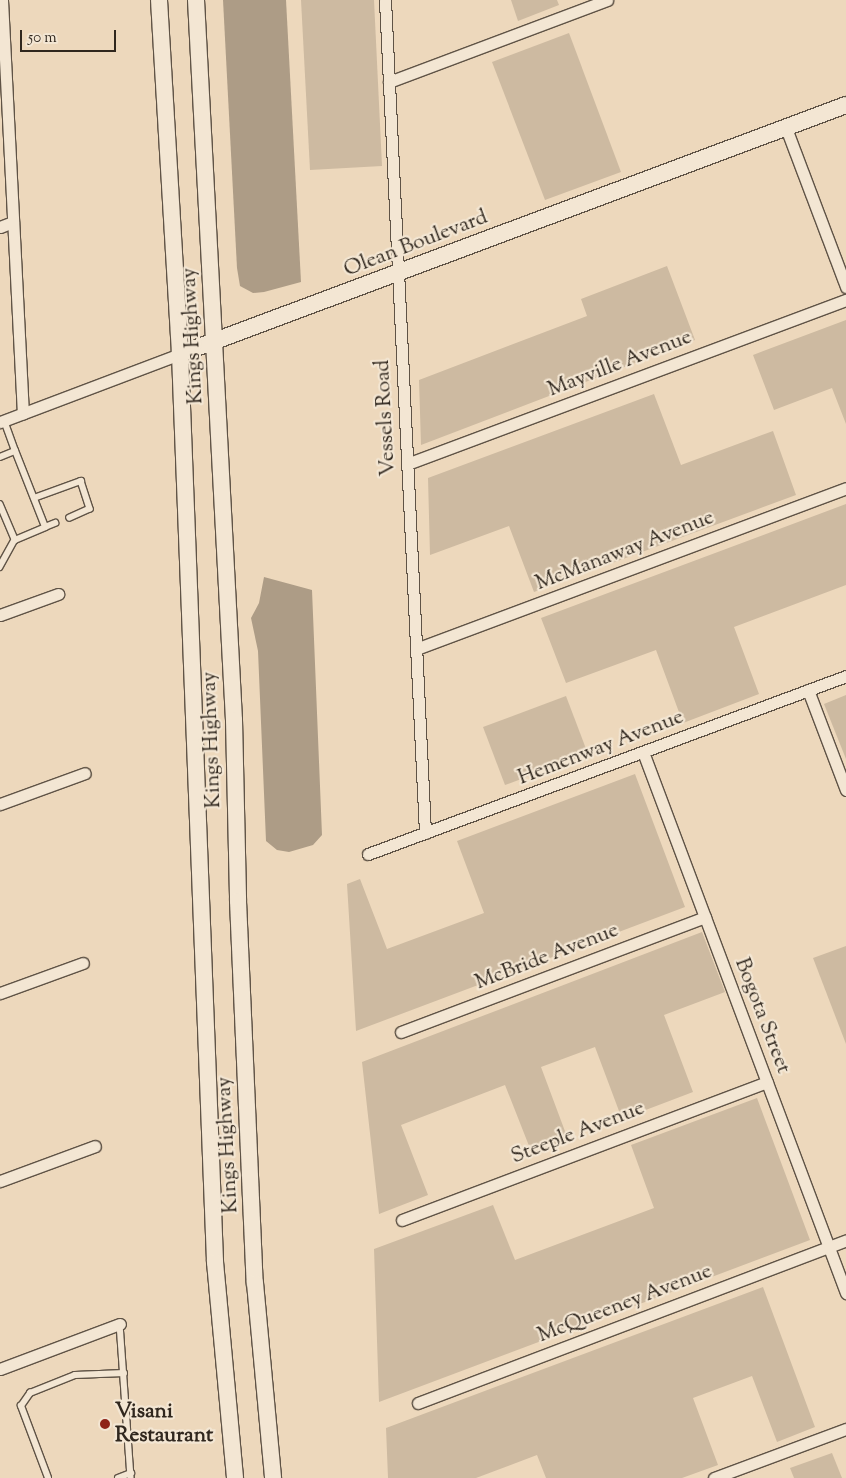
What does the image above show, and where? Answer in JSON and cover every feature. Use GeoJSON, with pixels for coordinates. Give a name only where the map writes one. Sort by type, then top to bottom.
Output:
{"type":"FeatureCollection","features":[{"type":"Feature","properties":{"kind":"main road","name":"Kings Highway"},"geometry":{"type":"LineString","coordinates":[[159,0],[180,354],[215,1262],[235,1478]]}},
{"type":"Feature","properties":{"kind":"main road","name":"Kings Highway"},"geometry":{"type":"LineString","coordinates":[[196,0],[234,720],[238,901],[255,1276],[273,1478]]}},
{"type":"Feature","properties":{"kind":"main road","name":"Olean Boulevard"},"geometry":{"type":"LineString","coordinates":[[180,354],[846,105]]}},
{"type":"Feature","properties":{"kind":"street"},"geometry":{"type":"LineString","coordinates":[[2,0],[2,38],[22,413]]}},
{"type":"Feature","properties":{"kind":"street","name":"Vessels Road"},"geometry":{"type":"LineString","coordinates":[[385,0],[425,833]]}},
{"type":"Feature","properties":{"kind":"street"},"geometry":{"type":"LineString","coordinates":[[389,82],[607,0]]}},
{"type":"Feature","properties":{"kind":"street"},"geometry":{"type":"LineString","coordinates":[[786,128],[846,287]]}},
{"type":"Feature","properties":{"kind":"street"},"geometry":{"type":"LineString","coordinates":[[0,227],[13,222]]}},
{"type":"Feature","properties":{"kind":"street","name":"Mayville Avenue"},"geometry":{"type":"LineString","coordinates":[[407,464],[846,300]]}},
{"type":"Feature","properties":{"kind":"street","name":"Olean Boulevard"},"geometry":{"type":"LineString","coordinates":[[2,421],[180,354]]}},
{"type":"Feature","properties":{"kind":"street","name":"McManaway Avenue"},"geometry":{"type":"LineString","coordinates":[[416,648],[846,488]]}},
{"type":"Feature","properties":{"kind":"street"},"geometry":{"type":"LineString","coordinates":[[0,616],[58,594]]}},
{"type":"Feature","properties":{"kind":"street","name":"Hemenway Avenue"},"geometry":{"type":"LineString","coordinates":[[368,854],[846,676]]}},
{"type":"Feature","properties":{"kind":"street"},"geometry":{"type":"LineString","coordinates":[[808,690],[846,790]]}},
{"type":"Feature","properties":{"kind":"street","name":"Bogota Street"},"geometry":{"type":"LineString","coordinates":[[643,752],[846,1293]]}},
{"type":"Feature","properties":{"kind":"street"},"geometry":{"type":"LineString","coordinates":[[0,804],[85,773]]}},
{"type":"Feature","properties":{"kind":"street","name":"McBride Avenue"},"geometry":{"type":"LineString","coordinates":[[401,1032],[705,917]]}},
{"type":"Feature","properties":{"kind":"street"},"geometry":{"type":"LineString","coordinates":[[0,993],[82,963]]}},
{"type":"Feature","properties":{"kind":"street","name":"Steeple Avenue"},"geometry":{"type":"LineString","coordinates":[[402,1220],[767,1082]]}},
{"type":"Feature","properties":{"kind":"street"},"geometry":{"type":"LineString","coordinates":[[0,1181],[95,1146]]}},
{"type":"Feature","properties":{"kind":"street","name":"McQueeney Avenue"},"geometry":{"type":"LineString","coordinates":[[418,1403],[846,1240]]}},
{"type":"Feature","properties":{"kind":"street"},"geometry":{"type":"LineString","coordinates":[[0,1369],[120,1324]]}},
{"type":"Feature","properties":{"kind":"street"},"geometry":{"type":"LineString","coordinates":[[714,1478],[846,1428]]}},
{"type":"Feature","properties":{"kind":"lane"},"geometry":{"type":"LineString","coordinates":[[2,421],[45,526]]}},
{"type":"Feature","properties":{"kind":"lane"},"geometry":{"type":"LineString","coordinates":[[0,457],[15,451]]}},
{"type":"Feature","properties":{"kind":"lane"},"geometry":{"type":"LineString","coordinates":[[34,498],[81,481],[90,509],[70,518]]}},
{"type":"Feature","properties":{"kind":"lane"},"geometry":{"type":"LineString","coordinates":[[0,504],[14,540]]}},
{"type":"Feature","properties":{"kind":"lane"},"geometry":{"type":"LineString","coordinates":[[0,567],[14,540],[55,523]]}},
{"type":"Feature","properties":{"kind":"lane"},"geometry":{"type":"LineString","coordinates":[[118,1478],[131,1476],[120,1324]]}},
{"type":"Feature","properties":{"kind":"lane"},"geometry":{"type":"LineString","coordinates":[[48,1478],[22,1406],[30,1393],[75,1375],[124,1374]]}},
{"type":"Feature","properties":{"kind":"shaded area"},"geometry":{"type":"Polygon","coordinates":[[[223,0],[286,0],[301,282],[264,292],[253,293],[240,286],[237,268],[223,0]]]}},
{"type":"Feature","properties":{"kind":"shaded area"},"geometry":{"type":"Polygon","coordinates":[[[301,0],[374,0],[382,166],[310,170],[301,0]]]}},
{"type":"Feature","properties":{"kind":"shaded area"},"geometry":{"type":"Polygon","coordinates":[[[511,0],[557,0],[559,5],[518,21],[511,0]]]}},
{"type":"Feature","properties":{"kind":"shaded area"},"geometry":{"type":"Polygon","coordinates":[[[569,33],[621,172],[545,200],[492,62],[569,33]]]}},
{"type":"Feature","properties":{"kind":"shaded area"},"geometry":{"type":"Polygon","coordinates":[[[667,266],[695,340],[421,445],[419,380],[587,316],[581,299],[667,266]]]}},
{"type":"Feature","properties":{"kind":"shaded area"},"geometry":{"type":"Polygon","coordinates":[[[846,320],[846,424],[832,388],[774,410],[753,355],[846,320]]]}},
{"type":"Feature","properties":{"kind":"shaded area"},"geometry":{"type":"Polygon","coordinates":[[[654,394],[681,465],[773,431],[796,495],[534,592],[509,526],[430,555],[428,478],[654,394]]]}},
{"type":"Feature","properties":{"kind":"shaded area"},"geometry":{"type":"Polygon","coordinates":[[[846,504],[846,585],[734,627],[759,694],[683,723],[656,650],[566,683],[541,618],[846,504]]]}},
{"type":"Feature","properties":{"kind":"shaded area"},"geometry":{"type":"Polygon","coordinates":[[[264,577],[312,590],[322,835],[313,845],[289,852],[277,850],[266,841],[258,651],[251,618],[259,603],[264,577]]]}},
{"type":"Feature","properties":{"kind":"shaded area"},"geometry":{"type":"Polygon","coordinates":[[[846,695],[846,759],[824,704],[846,695]]]}},
{"type":"Feature","properties":{"kind":"shaded area"},"geometry":{"type":"Polygon","coordinates":[[[566,696],[588,754],[505,785],[483,727],[566,696]]]}},
{"type":"Feature","properties":{"kind":"shaded area"},"geometry":{"type":"Polygon","coordinates":[[[635,774],[685,907],[356,1031],[347,884],[360,879],[387,949],[484,913],[457,841],[635,774]]]}},
{"type":"Feature","properties":{"kind":"shaded area"},"geometry":{"type":"Polygon","coordinates":[[[702,932],[725,992],[664,1015],[693,1092],[622,1119],[595,1047],[541,1067],[569,1142],[533,1156],[505,1085],[401,1125],[428,1195],[379,1214],[362,1062],[702,932]]]}},
{"type":"Feature","properties":{"kind":"shaded area"},"geometry":{"type":"Polygon","coordinates":[[[846,946],[846,1044],[813,958],[846,946]]]}},
{"type":"Feature","properties":{"kind":"shaded area"},"geometry":{"type":"Polygon","coordinates":[[[757,1098],[810,1240],[379,1402],[374,1249],[493,1205],[515,1260],[654,1208],[631,1145],[757,1098]]]}},
{"type":"Feature","properties":{"kind":"shaded area"},"geometry":{"type":"Polygon","coordinates":[[[763,1287],[815,1427],[777,1442],[752,1376],[693,1398],[718,1465],[682,1478],[546,1478],[537,1455],[476,1478],[388,1478],[386,1428],[763,1287]]]}},
{"type":"Feature","properties":{"kind":"shaded area"},"geometry":{"type":"Polygon","coordinates":[[[832,1453],[842,1478],[794,1478],[790,1468],[832,1453]]]}},
{"type":"Feature","properties":{"kind":"place","name":"Visani Restaurant"},"geometry":{"type":"Point","coordinates":[105,1424]}}]}
